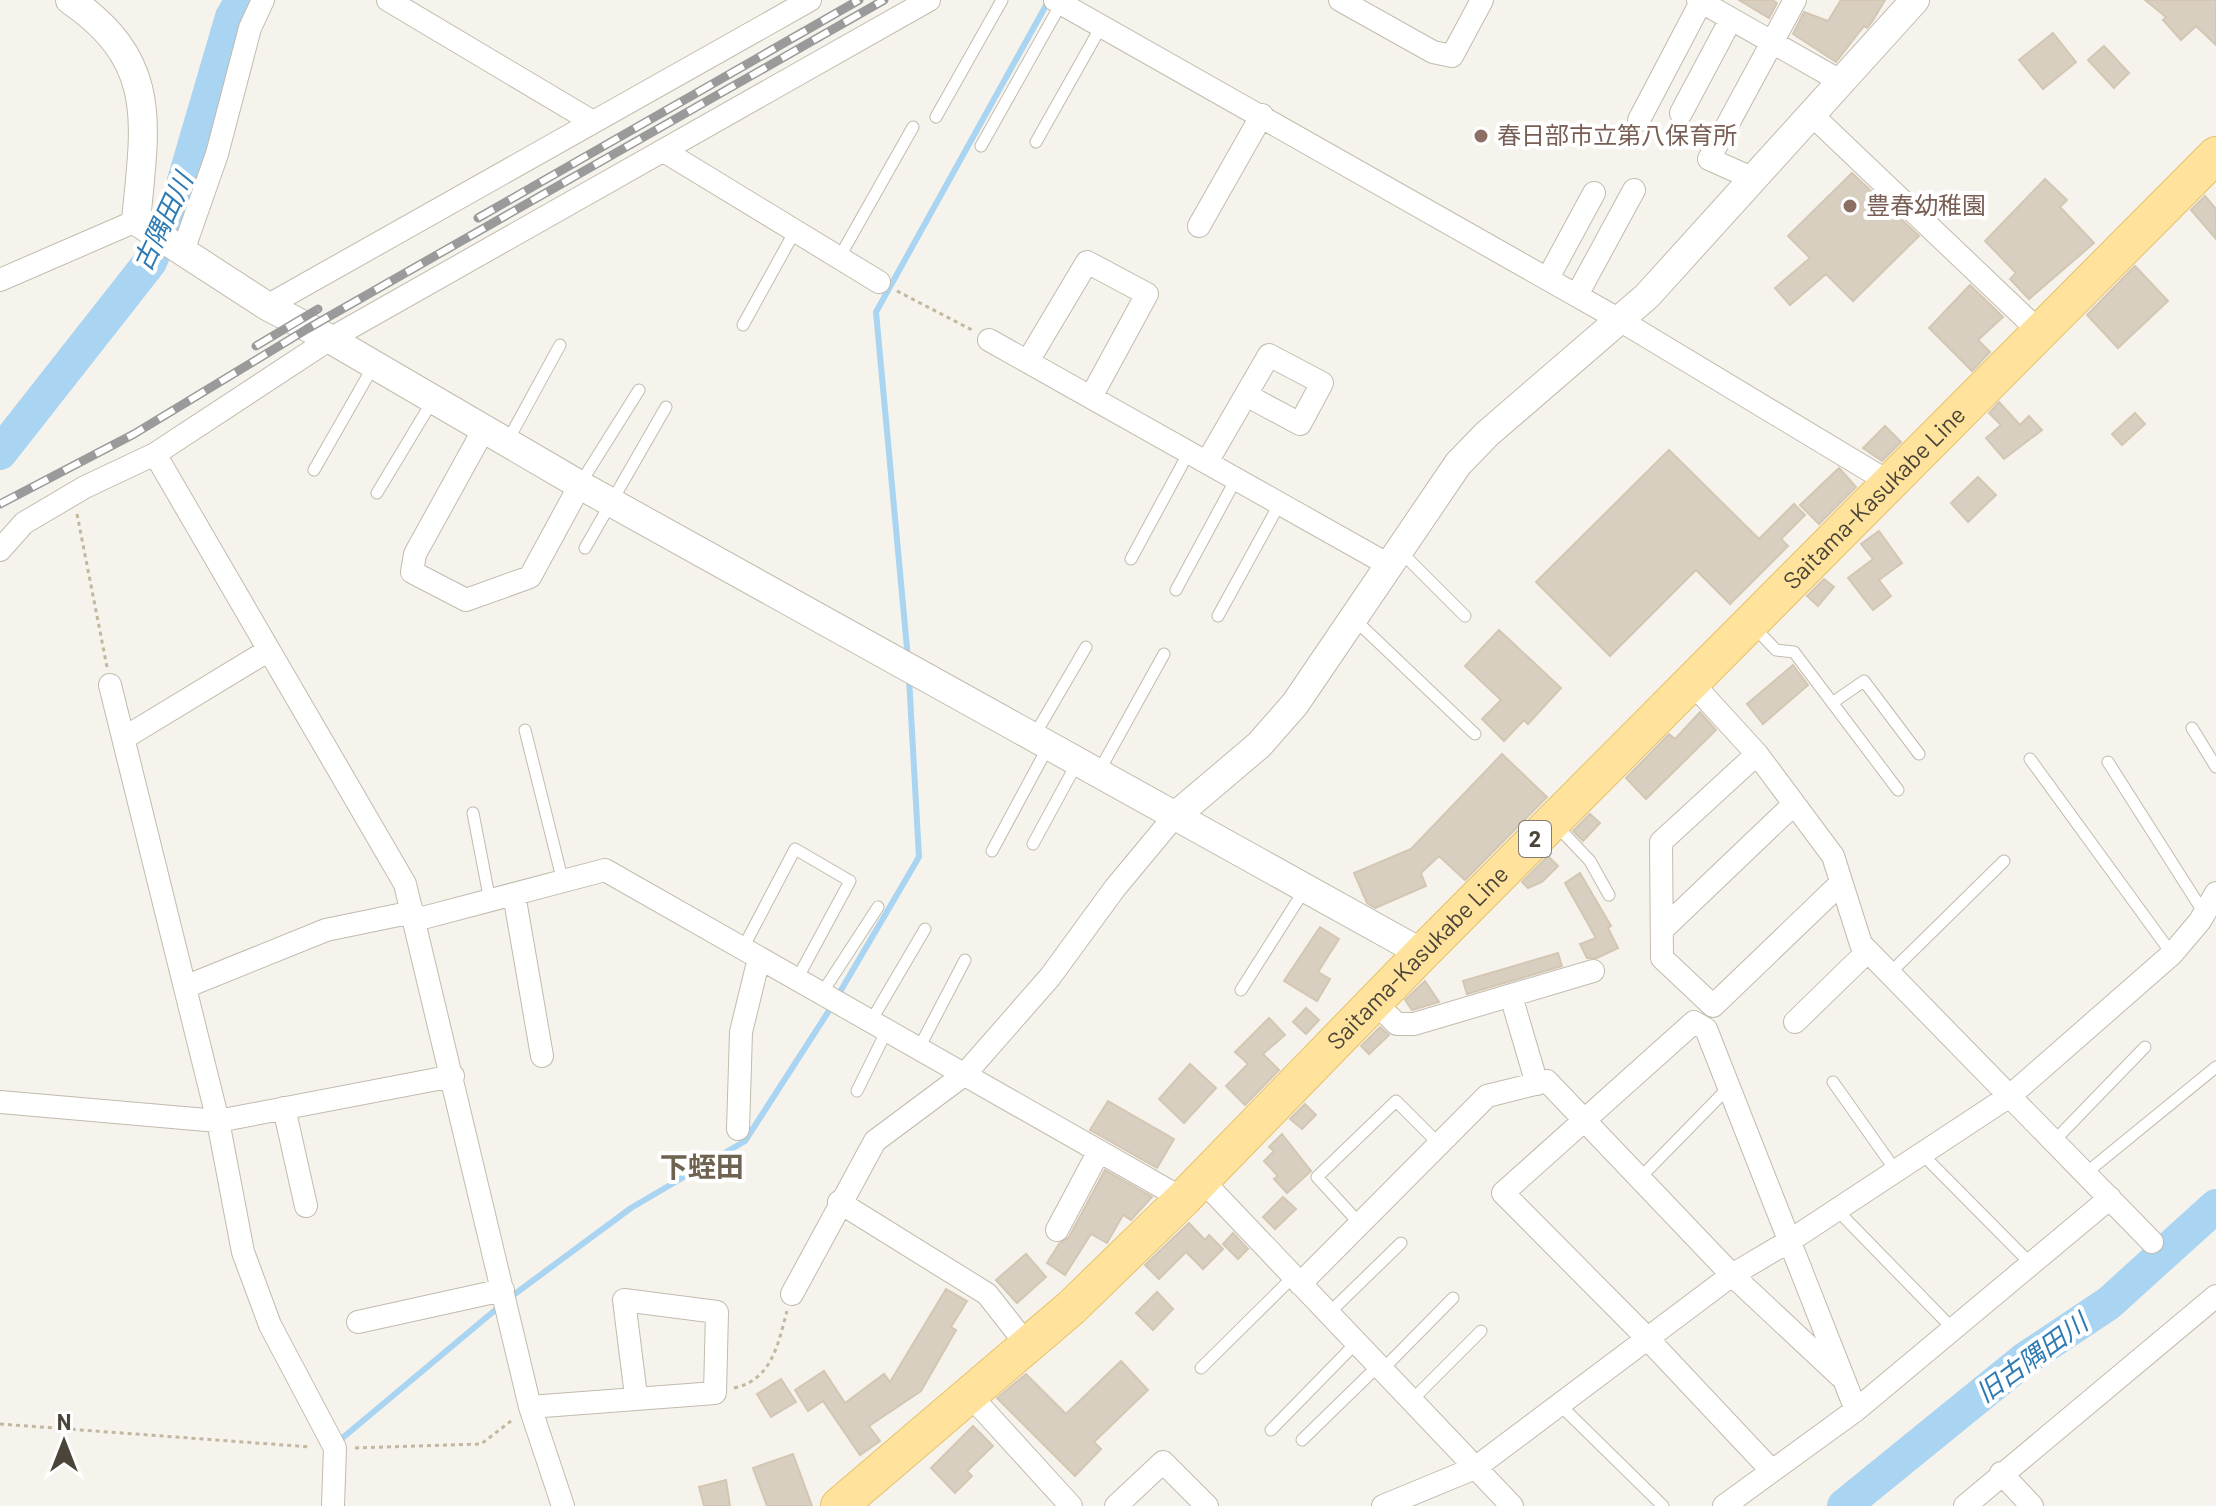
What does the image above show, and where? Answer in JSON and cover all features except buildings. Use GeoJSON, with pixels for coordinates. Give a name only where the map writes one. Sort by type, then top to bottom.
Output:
{"type":"FeatureCollection","features":[{"type":"Feature","properties":{"kind":"main road","name":"Saitama-Kasukabe Line"},"geometry":{"type":"LineString","coordinates":[[839,1506],[1027,1345],[1192,1189],[1422,953],[2216,155]]}},
{"type":"Feature","properties":{"kind":"street"},"geometry":{"type":"LineString","coordinates":[[70,0],[105,27],[130,60],[142,97],[142,151],[136,221]]}},
{"type":"Feature","properties":{"kind":"street"},"geometry":{"type":"LineString","coordinates":[[183,251],[217,154],[250,28],[263,0]]}},
{"type":"Feature","properties":{"kind":"street"},"geometry":{"type":"LineString","coordinates":[[388,0],[593,122]]}},
{"type":"Feature","properties":{"kind":"street"},"geometry":{"type":"LineString","coordinates":[[267,306],[810,0]]}},
{"type":"Feature","properties":{"kind":"street"},"geometry":{"type":"LineString","coordinates":[[0,550],[24,523],[73,494],[155,454],[330,339],[929,0]]}},
{"type":"Feature","properties":{"kind":"street"},"geometry":{"type":"LineString","coordinates":[[1340,0],[1433,52],[1452,56],[1482,0]]}},
{"type":"Feature","properties":{"kind":"street"},"geometry":{"type":"LineString","coordinates":[[1754,179],[1709,159],[1770,41],[1780,31],[1795,0]]}},
{"type":"Feature","properties":{"kind":"street"},"geometry":{"type":"LineString","coordinates":[[792,1294],[839,1202],[875,1141],[965,1074],[1050,977],[1115,888],[1174,817],[1268,735],[1295,704],[1440,486],[1477,444],[1647,296],[1915,0]]}},
{"type":"Feature","properties":{"kind":"street"},"geometry":{"type":"LineString","coordinates":[[1058,1],[1548,278],[1892,484]]}},
{"type":"Feature","properties":{"kind":"street"},"geometry":{"type":"LineString","coordinates":[[1713,6],[1842,82]]}},
{"type":"Feature","properties":{"kind":"street"},"geometry":{"type":"LineString","coordinates":[[1681,113],[1713,6]]}},
{"type":"Feature","properties":{"kind":"street"},"geometry":{"type":"LineString","coordinates":[[1639,120],[1713,6]]}},
{"type":"Feature","properties":{"kind":"street"},"geometry":{"type":"LineString","coordinates":[[1199,226],[1262,115]]}},
{"type":"Feature","properties":{"kind":"street"},"geometry":{"type":"LineString","coordinates":[[1812,115],[2041,333]]}},
{"type":"Feature","properties":{"kind":"street"},"geometry":{"type":"LineString","coordinates":[[664,151],[879,282]]}},
{"type":"Feature","properties":{"kind":"street"},"geometry":{"type":"LineString","coordinates":[[1577,295],[1634,190]]}},
{"type":"Feature","properties":{"kind":"street"},"geometry":{"type":"LineString","coordinates":[[1548,278],[1594,193]]}},
{"type":"Feature","properties":{"kind":"street"},"geometry":{"type":"LineString","coordinates":[[136,221],[267,306],[330,339],[580,485],[1422,953]]}},
{"type":"Feature","properties":{"kind":"street"},"geometry":{"type":"LineString","coordinates":[[0,280],[136,221]]}},
{"type":"Feature","properties":{"kind":"street"},"geometry":{"type":"LineString","coordinates":[[1028,361],[1087,262],[1147,294],[1091,397]]}},
{"type":"Feature","properties":{"kind":"street"},"geometry":{"type":"LineString","coordinates":[[989,340],[1280,503],[1392,556]]}},
{"type":"Feature","properties":{"kind":"street"},"geometry":{"type":"LineString","coordinates":[[1198,457],[1246,395]]}},
{"type":"Feature","properties":{"kind":"street"},"geometry":{"type":"LineString","coordinates":[[496,436],[415,554],[412,572],[466,600],[530,577],[580,485]]}},
{"type":"Feature","properties":{"kind":"street"},"geometry":{"type":"LineString","coordinates":[[155,454],[405,884],[530,1407],[563,1506]]}},
{"type":"Feature","properties":{"kind":"street"},"geometry":{"type":"LineString","coordinates":[[124,738],[269,650]]}},
{"type":"Feature","properties":{"kind":"street"},"geometry":{"type":"LineString","coordinates":[[1692,683],[1757,754],[1833,856],[1861,944],[2152,1242]]}},
{"type":"Feature","properties":{"kind":"street"},"geometry":{"type":"LineString","coordinates":[[110,685],[218,1121],[243,1252],[270,1325],[335,1448],[333,1506]]}},
{"type":"Feature","properties":{"kind":"street"},"geometry":{"type":"LineString","coordinates":[[1757,754],[1661,842],[1662,958],[1713,1006],[1840,884]]}},
{"type":"Feature","properties":{"kind":"street"},"geometry":{"type":"LineString","coordinates":[[1662,930],[1794,804]]}},
{"type":"Feature","properties":{"kind":"street"},"geometry":{"type":"LineString","coordinates":[[185,987],[326,930],[490,901],[605,870],[1099,1151],[1192,1189],[1296,1280],[1512,1506]]}},
{"type":"Feature","properties":{"kind":"street"},"geometry":{"type":"LineString","coordinates":[[1383,1506],[1475,1468],[1732,1275],[1791,1240],[2011,1095],[2172,954],[2216,893]]}},
{"type":"Feature","properties":{"kind":"street"},"geometry":{"type":"LineString","coordinates":[[514,894],[542,1056]]}},
{"type":"Feature","properties":{"kind":"street"},"geometry":{"type":"LineString","coordinates":[[1795,1022],[1868,951]]}},
{"type":"Feature","properties":{"kind":"street"},"geometry":{"type":"LineString","coordinates":[[738,1129],[741,1032],[751,953]]}},
{"type":"Feature","properties":{"kind":"street"},"geometry":{"type":"LineString","coordinates":[[1374,1002],[1397,1024],[1414,1024],[1593,971]]}},
{"type":"Feature","properties":{"kind":"street"},"geometry":{"type":"LineString","coordinates":[[1511,996],[1537,1084]]}},
{"type":"Feature","properties":{"kind":"street"},"geometry":{"type":"LineString","coordinates":[[1772,1471],[1646,1337],[1503,1193],[1694,1022],[1706,1029],[1856,1410]]}},
{"type":"Feature","properties":{"kind":"street"},"geometry":{"type":"LineString","coordinates":[[0,1102],[218,1121],[453,1076]]}},
{"type":"Feature","properties":{"kind":"street"},"geometry":{"type":"LineString","coordinates":[[1296,1280],[1360,1224],[1487,1096],[1547,1081],[1732,1275],[1845,1381]]}},
{"type":"Feature","properties":{"kind":"street"},"geometry":{"type":"LineString","coordinates":[[284,1108],[306,1206]]}},
{"type":"Feature","properties":{"kind":"street"},"geometry":{"type":"LineString","coordinates":[[1057,1230],[1099,1151]]}},
{"type":"Feature","properties":{"kind":"street"},"geometry":{"type":"LineString","coordinates":[[1724,1506],[1856,1410],[2110,1198]]}},
{"type":"Feature","properties":{"kind":"street"},"geometry":{"type":"LineString","coordinates":[[839,1202],[987,1294],[1027,1345]]}},
{"type":"Feature","properties":{"kind":"street"},"geometry":{"type":"LineString","coordinates":[[358,1322],[503,1290]]}},
{"type":"Feature","properties":{"kind":"street"},"geometry":{"type":"LineString","coordinates":[[1965,1506],[2216,1296]]}},
{"type":"Feature","properties":{"kind":"street"},"geometry":{"type":"LineString","coordinates":[[530,1407],[636,1396],[715,1393],[717,1312],[624,1300],[636,1396]]}},
{"type":"Feature","properties":{"kind":"street"},"geometry":{"type":"LineString","coordinates":[[969,1394],[1071,1506]]}},
{"type":"Feature","properties":{"kind":"street"},"geometry":{"type":"LineString","coordinates":[[1116,1506],[1163,1462],[1207,1506]]}},
{"type":"Feature","properties":{"kind":"street"},"geometry":{"type":"LineString","coordinates":[[2001,1473],[2032,1506]]}},
{"type":"Feature","properties":{"kind":"lane"},"geometry":{"type":"LineString","coordinates":[[936,117],[1002,0]]}},
{"type":"Feature","properties":{"kind":"lane"},"geometry":{"type":"LineString","coordinates":[[981,146],[1058,1]]}},
{"type":"Feature","properties":{"kind":"lane"},"geometry":{"type":"LineString","coordinates":[[1036,142],[1102,25]]}},
{"type":"Feature","properties":{"kind":"lane"},"geometry":{"type":"LineString","coordinates":[[839,258],[913,127]]}},
{"type":"Feature","properties":{"kind":"lane"},"geometry":{"type":"LineString","coordinates":[[743,325],[795,231]]}},
{"type":"Feature","properties":{"kind":"lane"},"geometry":{"type":"LineString","coordinates":[[496,436],[560,345]]}},
{"type":"Feature","properties":{"kind":"lane"},"geometry":{"type":"LineString","coordinates":[[314,470],[374,365]]}},
{"type":"Feature","properties":{"kind":"lane"},"geometry":{"type":"LineString","coordinates":[[580,485],[639,390]]}},
{"type":"Feature","properties":{"kind":"lane"},"geometry":{"type":"LineString","coordinates":[[377,493],[433,399]]}},
{"type":"Feature","properties":{"kind":"lane"},"geometry":{"type":"LineString","coordinates":[[585,548],[614,504],[666,407]]}},
{"type":"Feature","properties":{"kind":"lane"},"geometry":{"type":"LineString","coordinates":[[1131,559],[1198,457]]}},
{"type":"Feature","properties":{"kind":"lane"},"geometry":{"type":"LineString","coordinates":[[1176,590],[1236,479]]}},
{"type":"Feature","properties":{"kind":"lane"},"geometry":{"type":"LineString","coordinates":[[1218,616],[1280,503]]}},
{"type":"Feature","properties":{"kind":"lane"},"geometry":{"type":"LineString","coordinates":[[1392,556],[1465,616]]}},
{"type":"Feature","properties":{"kind":"lane"},"geometry":{"type":"LineString","coordinates":[[1353,617],[1475,734]]}},
{"type":"Feature","properties":{"kind":"lane"},"geometry":{"type":"LineString","coordinates":[[1751,624],[1776,650],[1794,652],[1898,790]]}},
{"type":"Feature","properties":{"kind":"lane"},"geometry":{"type":"LineString","coordinates":[[992,851],[1086,647]]}},
{"type":"Feature","properties":{"kind":"lane"},"geometry":{"type":"LineString","coordinates":[[1033,844],[1164,654]]}},
{"type":"Feature","properties":{"kind":"lane"},"geometry":{"type":"LineString","coordinates":[[1832,703],[1864,681],[1919,754]]}},
{"type":"Feature","properties":{"kind":"lane"},"geometry":{"type":"LineString","coordinates":[[2192,728],[2216,767]]}},
{"type":"Feature","properties":{"kind":"lane"},"geometry":{"type":"LineString","coordinates":[[525,730],[563,882]]}},
{"type":"Feature","properties":{"kind":"lane"},"geometry":{"type":"LineString","coordinates":[[2030,759],[2172,954]]}},
{"type":"Feature","properties":{"kind":"lane"},"geometry":{"type":"LineString","coordinates":[[2108,762],[2204,913]]}},
{"type":"Feature","properties":{"kind":"lane"},"geometry":{"type":"LineString","coordinates":[[473,813],[490,901]]}},
{"type":"Feature","properties":{"kind":"lane"},"geometry":{"type":"LineString","coordinates":[[1553,822],[1590,861],[1609,895]]}},
{"type":"Feature","properties":{"kind":"lane"},"geometry":{"type":"LineString","coordinates":[[751,953],[795,849],[850,881],[797,979]]}},
{"type":"Feature","properties":{"kind":"lane"},"geometry":{"type":"LineString","coordinates":[[1890,973],[2004,861]]}},
{"type":"Feature","properties":{"kind":"lane"},"geometry":{"type":"LineString","coordinates":[[1241,990],[1305,889]]}},
{"type":"Feature","properties":{"kind":"lane"},"geometry":{"type":"LineString","coordinates":[[822,993],[878,907]]}},
{"type":"Feature","properties":{"kind":"lane"},"geometry":{"type":"LineString","coordinates":[[857,1091],[879,1026],[925,929]]}},
{"type":"Feature","properties":{"kind":"lane"},"geometry":{"type":"LineString","coordinates":[[919,1048],[965,960]]}},
{"type":"Feature","properties":{"kind":"lane"},"geometry":{"type":"LineString","coordinates":[[2055,1140],[2145,1047]]}},
{"type":"Feature","properties":{"kind":"lane"},"geometry":{"type":"LineString","coordinates":[[2086,1173],[2216,1067]]}},
{"type":"Feature","properties":{"kind":"lane"},"geometry":{"type":"LineString","coordinates":[[1833,1082],[1896,1171]]}},
{"type":"Feature","properties":{"kind":"lane"},"geometry":{"type":"LineString","coordinates":[[1639,1179],[1730,1087]]}},
{"type":"Feature","properties":{"kind":"lane"},"geometry":{"type":"LineString","coordinates":[[1360,1224],[1317,1177],[1396,1101],[1439,1144]]}},
{"type":"Feature","properties":{"kind":"lane"},"geometry":{"type":"LineString","coordinates":[[1922,1154],[2031,1264]]}},
{"type":"Feature","properties":{"kind":"lane"},"geometry":{"type":"LineString","coordinates":[[1837,1210],[1953,1329]]}},
{"type":"Feature","properties":{"kind":"lane"},"geometry":{"type":"LineString","coordinates":[[1328,1314],[1401,1243]]}},
{"type":"Feature","properties":{"kind":"lane"},"geometry":{"type":"LineString","coordinates":[[1201,1368],[1296,1280]]}},
{"type":"Feature","properties":{"kind":"lane"},"geometry":{"type":"LineString","coordinates":[[1302,1440],[1453,1298]]}},
{"type":"Feature","properties":{"kind":"lane"},"geometry":{"type":"LineString","coordinates":[[1411,1401],[1481,1331]]}},
{"type":"Feature","properties":{"kind":"lane"},"geometry":{"type":"LineString","coordinates":[[1271,1430],[1356,1343]]}},
{"type":"Feature","properties":{"kind":"lane"},"geometry":{"type":"LineString","coordinates":[[1559,1404],[1663,1506]]}},
{"type":"Feature","properties":{"kind":"path"},"geometry":{"type":"LineString","coordinates":[[879,282],[989,340]]}},
{"type":"Feature","properties":{"kind":"path"},"geometry":{"type":"LineString","coordinates":[[73,494],[110,685]]}},
{"type":"Feature","properties":{"kind":"path"},"geometry":{"type":"LineString","coordinates":[[715,1393],[742,1387],[759,1377],[771,1363],[792,1294]]}},
{"type":"Feature","properties":{"kind":"path"},"geometry":{"type":"LineString","coordinates":[[0,1424],[335,1448],[481,1444],[530,1407]]}},
{"type":"Feature","properties":{"kind":"waterway","name":"古隅田川"},"geometry":{"type":"LineString","coordinates":[[0,453],[150,262],[183,184],[232,17],[242,0]]}},
{"type":"Feature","properties":{"kind":"waterway"},"geometry":{"type":"LineString","coordinates":[[908,659],[876,312],[1049,0]]}},
{"type":"Feature","properties":{"kind":"waterway"},"geometry":{"type":"LineString","coordinates":[[837,997],[919,857],[909,678]]}},
{"type":"Feature","properties":{"kind":"waterway"},"geometry":{"type":"LineString","coordinates":[[508,1299],[631,1208],[745,1141],[832,1006]]}},
{"type":"Feature","properties":{"kind":"waterway","name":"旧古隅田川"},"geometry":{"type":"LineString","coordinates":[[1844,1506],[2025,1359],[2109,1303],[2216,1206]]}},
{"type":"Feature","properties":{"kind":"waterway"},"geometry":{"type":"LineString","coordinates":[[340,1440],[500,1306]]}},
{"type":"Feature","properties":{"kind":"railway"},"geometry":{"type":"LineString","coordinates":[[478,218],[859,0]]}},
{"type":"Feature","properties":{"kind":"railway"},"geometry":{"type":"LineString","coordinates":[[0,504],[134,434],[307,329],[884,0]]}},
{"type":"Feature","properties":{"kind":"railway"},"geometry":{"type":"LineString","coordinates":[[256,346],[318,309]]}},
{"type":"Feature","properties":{"kind":"place","name":"春日部市立第八保育所"},"geometry":{"type":"Point","coordinates":[1481,136]}},
{"type":"Feature","properties":{"kind":"place","name":"豊春幼稚園"},"geometry":{"type":"Point","coordinates":[1850,206]}},
{"type":"Feature","properties":{"kind":"district","name":"下蛭田"},"geometry":{"type":"Point","coordinates":[702,1167]}}]}
